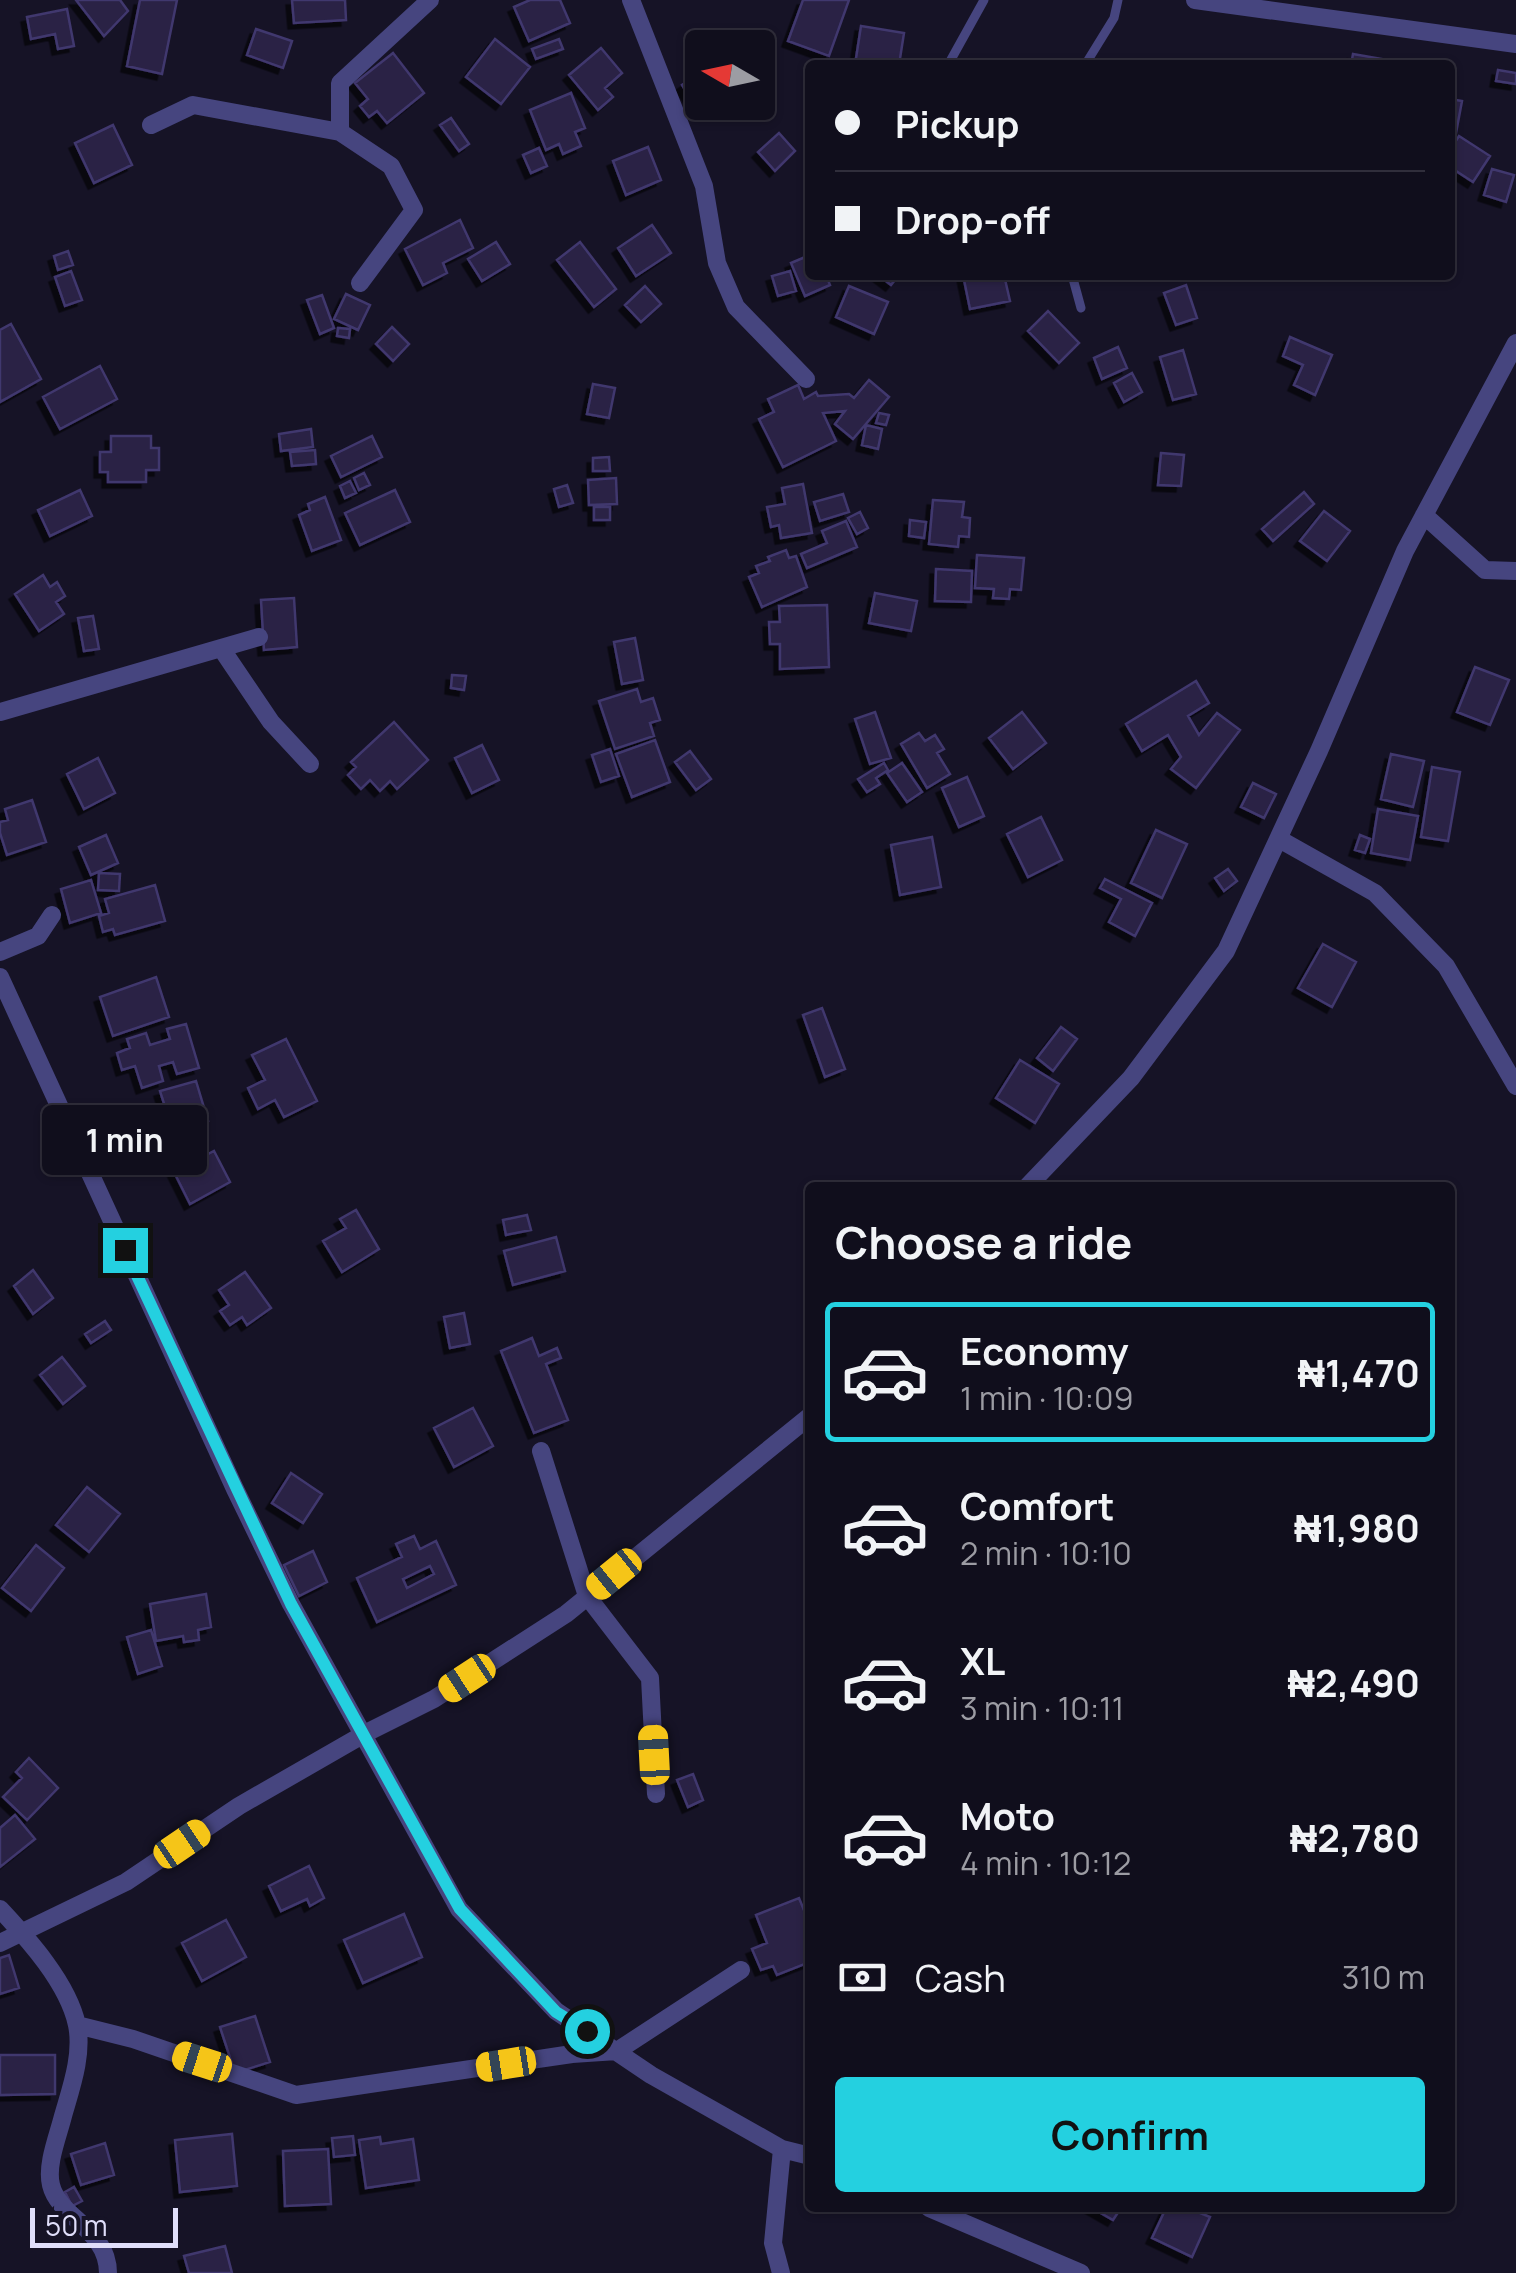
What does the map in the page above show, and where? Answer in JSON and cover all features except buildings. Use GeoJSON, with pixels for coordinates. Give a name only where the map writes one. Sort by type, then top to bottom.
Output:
{"type":"FeatureCollection","features":[{"type":"Feature","properties":{"kind":"street"},"geometry":{"type":"LineString","coordinates":[[340,132],[340,83],[430,0]]}},
{"type":"Feature","properties":{"kind":"street"},"geometry":{"type":"LineString","coordinates":[[631,0],[704,186],[717,263],[736,307],[806,379]]}},
{"type":"Feature","properties":{"kind":"street"},"geometry":{"type":"LineString","coordinates":[[1207,1],[1516,44]]}},
{"type":"Feature","properties":{"kind":"street"},"geometry":{"type":"LineString","coordinates":[[152,125],[193,104],[340,132],[391,166],[414,210],[360,283]]}},
{"type":"Feature","properties":{"kind":"street"},"geometry":{"type":"LineString","coordinates":[[1032,1182],[1131,1078],[1226,951],[1424,516],[1516,343]]}},
{"type":"Feature","properties":{"kind":"street"},"geometry":{"type":"LineString","coordinates":[[1424,516],[1485,570],[1516,571]]}},
{"type":"Feature","properties":{"kind":"street"},"geometry":{"type":"LineString","coordinates":[[0,712],[223,651],[259,637]]}},
{"type":"Feature","properties":{"kind":"street"},"geometry":{"type":"LineString","coordinates":[[223,651],[271,722],[310,764]]}},
{"type":"Feature","properties":{"kind":"street"},"geometry":{"type":"LineString","coordinates":[[1278,839],[1375,892],[1446,966],[1516,1086]]}},
{"type":"Feature","properties":{"kind":"street"},"geometry":{"type":"LineString","coordinates":[[0,952],[38,936],[52,915]]}},
{"type":"Feature","properties":{"kind":"street"},"geometry":{"type":"LineString","coordinates":[[0,977],[234,1490],[291,1604],[366,1732],[460,1909],[556,2012],[782,2148],[805,2155]]}},
{"type":"Feature","properties":{"kind":"street"},"geometry":{"type":"LineString","coordinates":[[0,1942],[24,1935],[126,1882],[238,1806],[366,1732],[434,1700],[587,1596],[805,1420]]}},
{"type":"Feature","properties":{"kind":"street"},"geometry":{"type":"LineString","coordinates":[[541,1451],[587,1596],[650,1678],[656,1794]]}},
{"type":"Feature","properties":{"kind":"street"},"geometry":{"type":"LineString","coordinates":[[0,1908],[62,1990],[76,2025],[76,2070],[55,2146],[50,2183],[62,2206],[80,2218],[97,2242],[108,2273]]}},
{"type":"Feature","properties":{"kind":"street"},"geometry":{"type":"LineString","coordinates":[[76,2025],[133,2038],[296,2095],[572,2054],[617,2051],[741,1970]]}},
{"type":"Feature","properties":{"kind":"street"},"geometry":{"type":"LineString","coordinates":[[781,2273],[773,2243],[782,2148]]}},
{"type":"Feature","properties":{"kind":"street"},"geometry":{"type":"LineString","coordinates":[[938,2212],[1081,2273]]}},
{"type":"Feature","properties":{"kind":"lane"},"geometry":{"type":"LineString","coordinates":[[951,60],[984,0]]}},
{"type":"Feature","properties":{"kind":"lane"},"geometry":{"type":"LineString","coordinates":[[1088,60],[1114,18],[1118,0]]}},
{"type":"Feature","properties":{"kind":"lane"},"geometry":{"type":"LineString","coordinates":[[1073,280],[1081,308]]}},
{"type":"Feature","properties":{"kind":"route"},"geometry":{"type":"LineString","coordinates":[[125,1250],[234,1490],[291,1604],[366,1732],[460,1909],[556,2012],[587,2031]]}}]}
